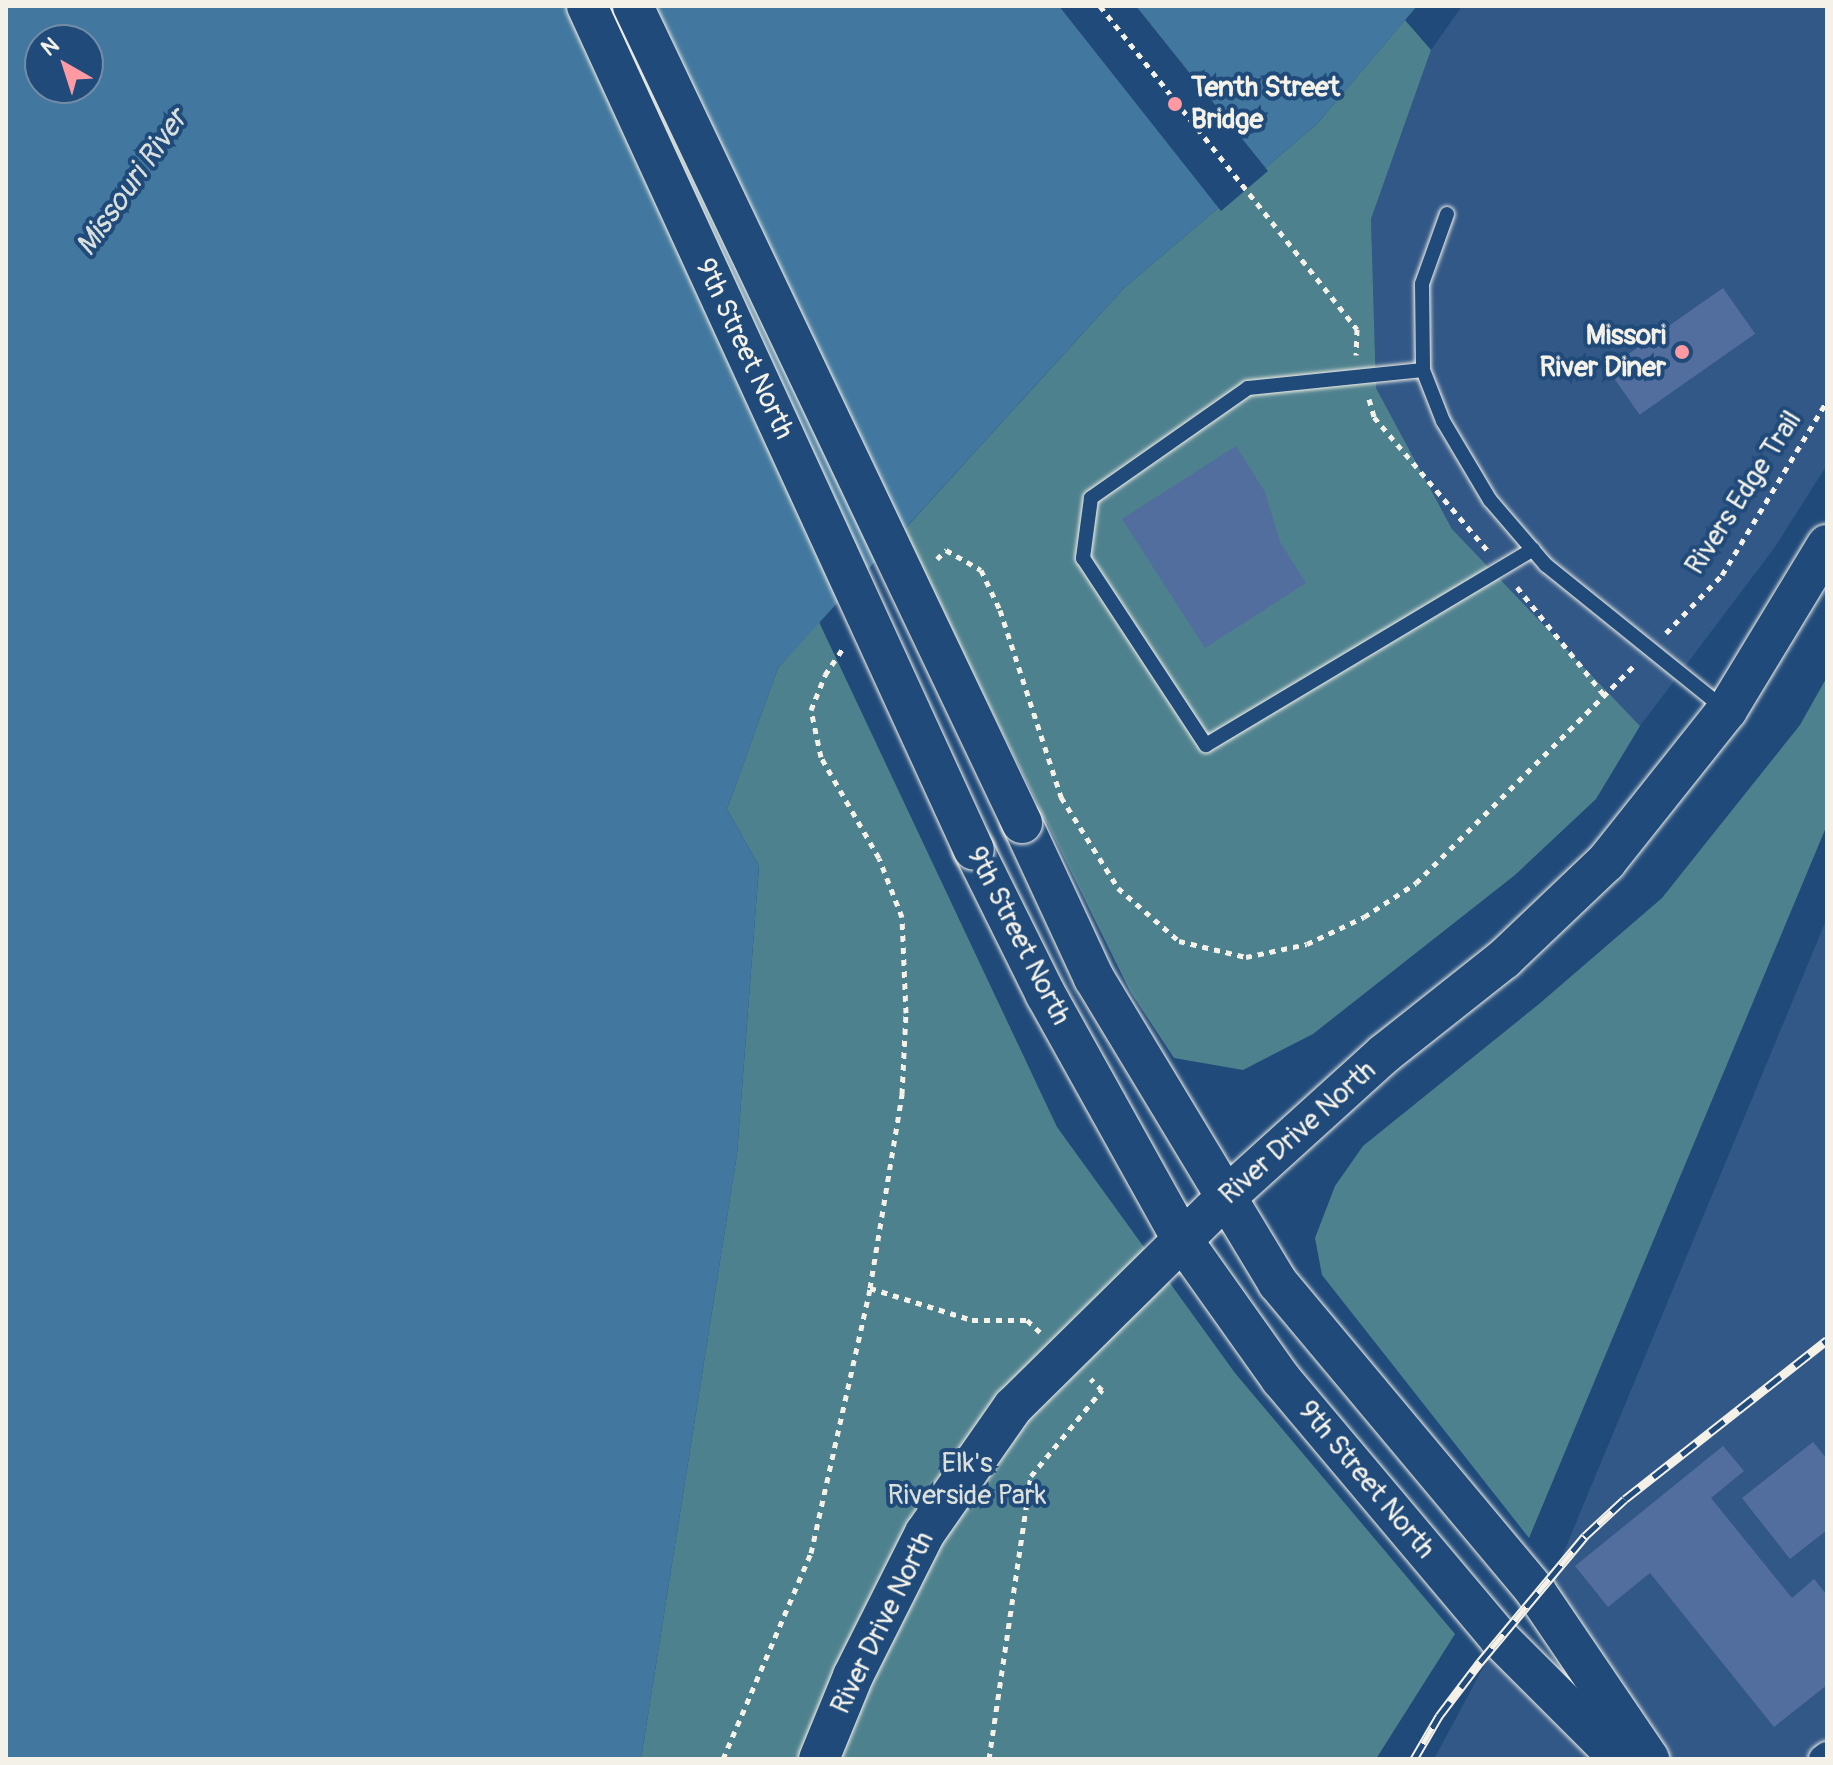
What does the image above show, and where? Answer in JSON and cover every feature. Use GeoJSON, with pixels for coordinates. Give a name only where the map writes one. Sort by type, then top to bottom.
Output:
{"type":"FeatureCollection","features":[{"type":"Feature","properties":{"kind":"main road","name":"9th Street North"},"geometry":{"type":"LineString","coordinates":[[587,6],[974,850],[1046,995],[1183,1241],[1281,1379],[1499,1638],[1620,1759]]}},
{"type":"Feature","properties":{"kind":"main road","name":"9th Street North"},"geometry":{"type":"LineString","coordinates":[[633,6],[1094,978],[1224,1199],[1278,1283],[1536,1592],[1649,1759]]}},
{"type":"Feature","properties":{"kind":"main road","name":"River Drive North"},"geometry":{"type":"LineString","coordinates":[[819,1759],[853,1676],[925,1533],[1013,1407],[1224,1199],[1384,1054],[1504,959],[1606,862],[1727,710],[1827,545]]}},
{"type":"Feature","properties":{"kind":"lane"},"geometry":{"type":"LineString","coordinates":[[1447,214],[1422,284],[1423,370],[1443,421],[1490,500],[1546,565],[1727,710]]}},
{"type":"Feature","properties":{"kind":"lane"},"geometry":{"type":"LineString","coordinates":[[1423,370],[1248,388],[1091,498],[1083,558],[1206,745],[1533,549]]}},
{"type":"Feature","properties":{"kind":"path"},"geometry":{"type":"LineString","coordinates":[[1100,6],[1357,329],[1356,359],[1374,417],[1605,696]]}},
{"type":"Feature","properties":{"kind":"path","name":"Rivers Edge Trail"},"geometry":{"type":"LineString","coordinates":[[1692,606],[1722,575],[1827,401]]}},
{"type":"Feature","properties":{"kind":"path"},"geometry":{"type":"LineString","coordinates":[[870,1288],[972,1320],[1027,1320]]}},
{"type":"Feature","properties":{"kind":"path"},"geometry":{"type":"LineString","coordinates":[[989,1759],[1031,1476],[1102,1390],[1086,1373]]}},
{"type":"Feature","properties":{"kind":"shaded area"},"geometry":{"type":"Polygon","coordinates":[[[1462,6],[1827,6],[1827,465],[1775,547],[1640,726],[1452,529],[1376,388],[1371,219],[1431,50],[1462,6]]]}},
{"type":"Feature","properties":{"kind":"shaded area"},"geometry":{"type":"Polygon","coordinates":[[[1827,918],[1827,1759],[1649,1759],[1536,1592],[1558,1566],[1827,918]]]}},
{"type":"Feature","properties":{"kind":"shaded area"},"geometry":{"type":"Polygon","coordinates":[[[1499,1638],[1620,1759],[1434,1759],[1499,1638]]]}},
{"type":"Feature","properties":{"kind":"green space"},"geometry":{"type":"Polygon","coordinates":[[[1405,20],[1431,50],[1371,219],[1376,388],[1452,529],[1640,726],[1596,799],[1515,875],[1313,1034],[1243,1070],[1174,1058],[1130,991],[903,531],[1124,288],[1317,124],[1405,20]]]}},
{"type":"Feature","properties":{"kind":"green space","name":"Elk's Riverside Park"},"geometry":{"type":"Polygon","coordinates":[[[819,622],[1057,1127],[1235,1373],[1455,1634],[1376,1759],[641,1759],[737,1154],[759,866],[727,809],[778,668],[819,622]]]}},
{"type":"Feature","properties":{"kind":"green space"},"geometry":{"type":"Polygon","coordinates":[[[1827,677],[1827,825],[1529,1538],[1322,1275],[1315,1238],[1335,1186],[1363,1146],[1539,1004],[1662,898],[1800,725],[1827,677]]]}},
{"type":"Feature","properties":{"kind":"water","name":"Missouri River"},"geometry":{"type":"Polygon","coordinates":[[[6,6],[1417,6],[1317,124],[1124,288],[778,668],[727,809],[759,866],[737,1154],[641,1759],[6,1759],[6,6]]]}},
{"type":"Feature","properties":{"kind":"pier","name":"Tenth Street Bridge"},"geometry":{"type":"Polygon","coordinates":[[[1059,6],[1136,6],[1268,171],[1221,211],[1059,6]]]}},
{"type":"Feature","properties":{"kind":"building","name":"Missori River Diner"},"geometry":{"type":"Polygon","coordinates":[[[1723,288],[1755,334],[1640,415],[1607,369],[1723,288]]]}},
{"type":"Feature","properties":{"kind":"building"},"geometry":{"type":"Polygon","coordinates":[[[1236,446],[1265,492],[1280,542],[1306,583],[1205,648],[1122,519],[1236,446]]]}},
{"type":"Feature","properties":{"kind":"building"},"geometry":{"type":"Polygon","coordinates":[[[1813,1442],[1827,1459],[1827,1530],[1790,1559],[1742,1498],[1813,1442]]]}},
{"type":"Feature","properties":{"kind":"building"},"geometry":{"type":"Polygon","coordinates":[[[1723,1446],[1744,1471],[1711,1498],[1792,1598],[1814,1579],[1827,1595],[1827,1685],[1774,1727],[1650,1573],[1608,1607],[1575,1566],[1723,1446]]]}},
{"type":"Feature","properties":{"kind":"railway"},"geometry":{"type":"LineString","coordinates":[[1414,1759],[1439,1716],[1480,1662],[1585,1536],[1625,1499],[1827,1340]]}},
{"type":"Feature","properties":{"kind":"place","name":"Tenth Street Bridge"},"geometry":{"type":"Point","coordinates":[1175,104]}},
{"type":"Feature","properties":{"kind":"place","name":"Missori River Diner"},"geometry":{"type":"Point","coordinates":[1682,352]}}]}
